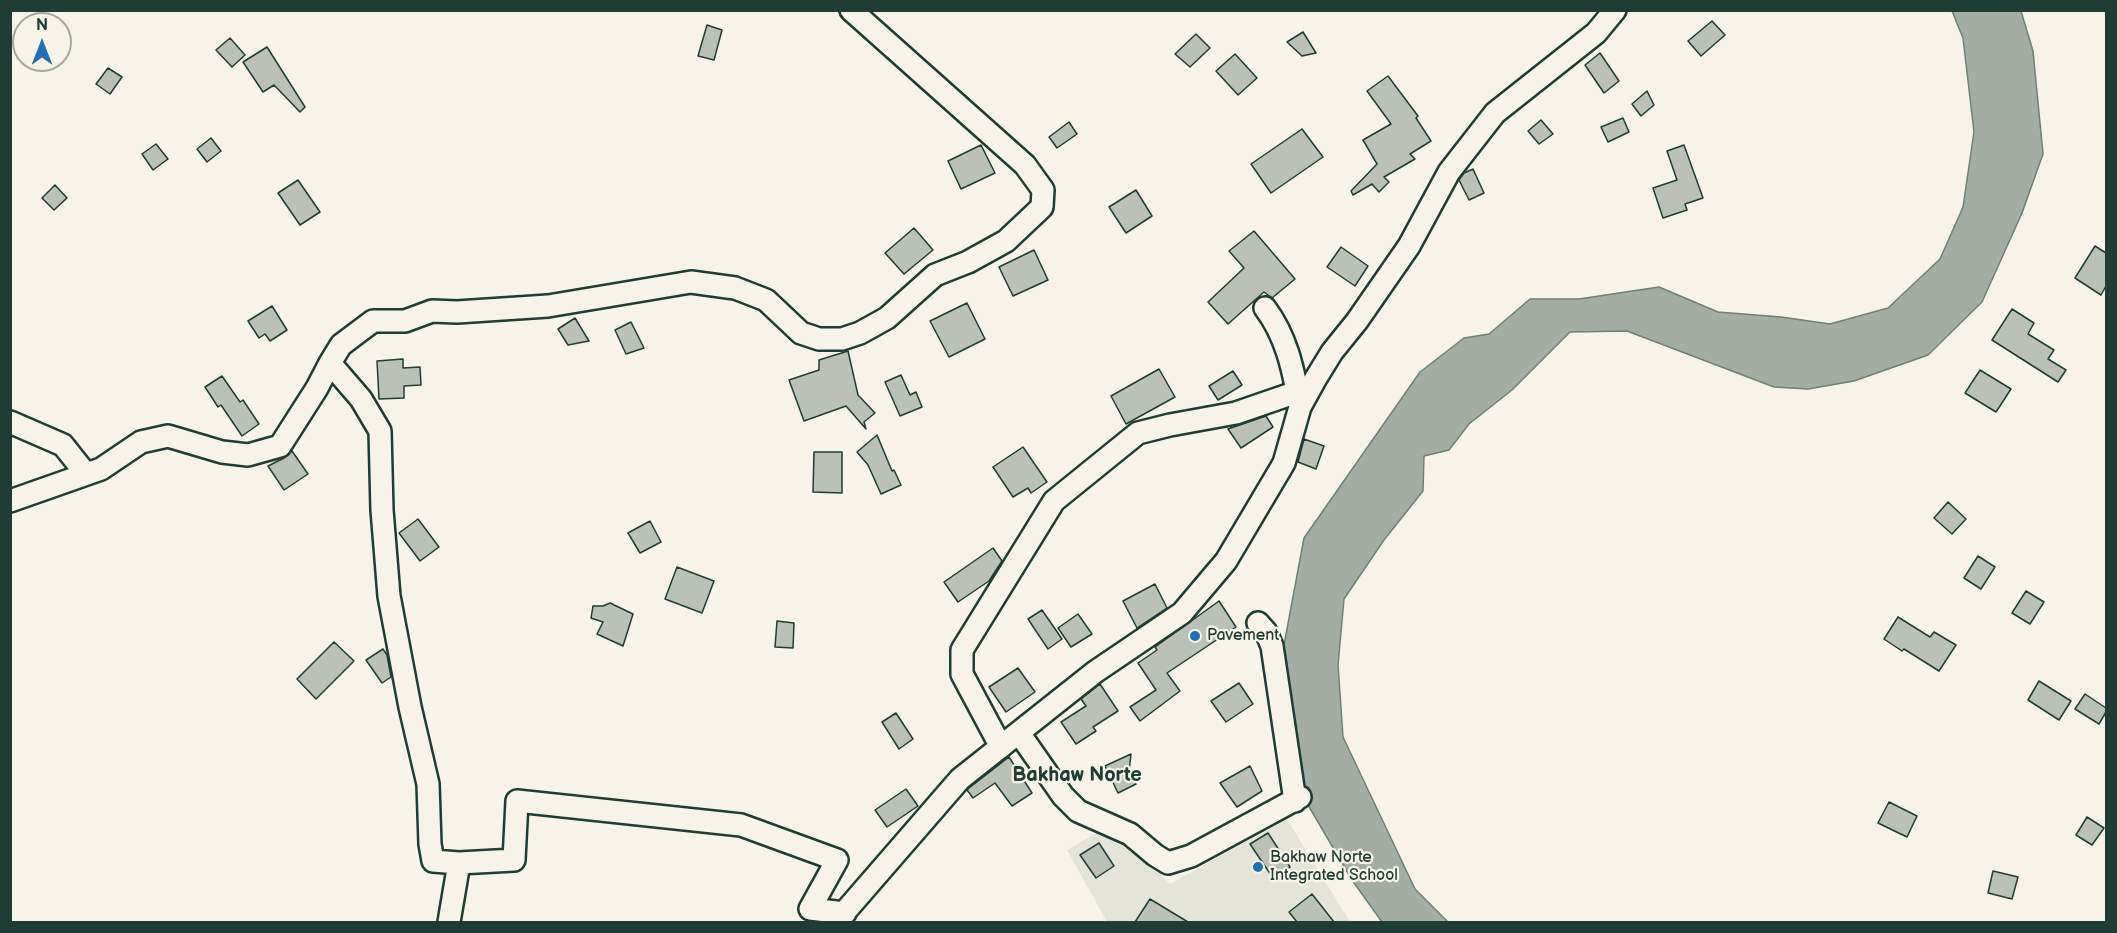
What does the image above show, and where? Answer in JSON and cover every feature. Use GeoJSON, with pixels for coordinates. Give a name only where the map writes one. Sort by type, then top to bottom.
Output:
{"type":"FeatureCollection","features":[{"type":"Feature","properties":{"kind":"street"},"geometry":{"type":"LineString","coordinates":[[10,501],[100,469],[141,442],[168,436],[231,453],[248,455],[280,446],[341,345],[373,321],[405,321],[432,311],[457,312],[548,306],[691,282],[735,288],[766,300],[801,333],[819,339],[842,339],[860,333],[887,318],[935,274],[968,262],[1006,242],[1042,207],[1043,190],[1025,165],[851,10]]}},
{"type":"Feature","properties":{"kind":"street"},"geometry":{"type":"LineString","coordinates":[[330,363],[361,399],[380,431],[382,510],[389,596],[410,707],[428,784],[432,861],[459,863],[514,860],[517,801],[741,825],[837,860],[810,909],[840,918],[960,779],[1095,672],[1182,613],[1226,561],[1284,462],[1299,399],[1409,246],[1449,172],[1495,113],[1596,33],[1615,10]]}},
{"type":"Feature","properties":{"kind":"street"},"geometry":{"type":"LineString","coordinates":[[1265,308],[1277,324],[1285,342],[1299,399]]}},
{"type":"Feature","properties":{"kind":"street"},"geometry":{"type":"LineString","coordinates":[[1001,747],[962,674],[962,651],[1054,501],[1138,433],[1299,399]]}},
{"type":"Feature","properties":{"kind":"street"},"geometry":{"type":"LineString","coordinates":[[10,422],[63,445],[86,474]]}},
{"type":"Feature","properties":{"kind":"street"},"geometry":{"type":"LineString","coordinates":[[1018,733],[1063,796],[1078,810],[1130,834],[1155,855],[1168,862],[1191,856],[1298,799],[1272,646],[1266,632],[1258,623]]}},
{"type":"Feature","properties":{"kind":"street"},"geometry":{"type":"LineString","coordinates":[[449,922],[459,863]]}},
{"type":"Feature","properties":{"kind":"shaded area"},"geometry":{"type":"Polygon","coordinates":[[[1952,11],[2021,11],[2033,51],[2043,154],[2022,213],[1982,302],[1928,355],[1854,381],[1808,389],[1774,387],[1627,331],[1570,332],[1512,390],[1469,424],[1449,450],[1424,456],[1423,491],[1384,540],[1344,599],[1338,665],[1343,737],[1415,889],[1448,922],[1382,922],[1352,880],[1308,805],[1291,740],[1284,645],[1304,538],[1420,372],[1464,338],[1489,334],[1530,299],[1579,299],[1659,287],[1718,312],[1830,324],[1888,308],[1940,259],[1963,207],[1974,132],[1963,38],[1952,11]]]}},
{"type":"Feature","properties":{"kind":"shaded area","name":"Bakhaw Norte Integrated School"},"geometry":{"type":"Polygon","coordinates":[[[1287,819],[1350,922],[1107,922],[1067,850],[1098,832],[1128,839],[1170,884],[1287,819]]]}},
{"type":"Feature","properties":{"kind":"building"},"geometry":{"type":"Polygon","coordinates":[[[1712,21],[1725,35],[1701,56],[1688,41],[1712,21]]]}},
{"type":"Feature","properties":{"kind":"building"},"geometry":{"type":"Polygon","coordinates":[[[707,25],[722,30],[714,60],[698,56],[707,25]]]}},
{"type":"Feature","properties":{"kind":"building"},"geometry":{"type":"Polygon","coordinates":[[[1303,32],[1316,53],[1302,56],[1287,42],[1303,32]]]}},
{"type":"Feature","properties":{"kind":"building"},"geometry":{"type":"Polygon","coordinates":[[[1196,34],[1210,48],[1190,67],[1175,54],[1196,34]]]}},
{"type":"Feature","properties":{"kind":"building"},"geometry":{"type":"Polygon","coordinates":[[[230,38],[245,55],[232,67],[216,50],[230,38]]]}},
{"type":"Feature","properties":{"kind":"building"},"geometry":{"type":"Polygon","coordinates":[[[267,47],[305,107],[300,112],[274,85],[263,92],[243,62],[267,47]]]}},
{"type":"Feature","properties":{"kind":"building"},"geometry":{"type":"Polygon","coordinates":[[[1600,53],[1619,81],[1604,93],[1585,65],[1600,53]]]}},
{"type":"Feature","properties":{"kind":"building"},"geometry":{"type":"Polygon","coordinates":[[[1235,54],[1257,78],[1238,95],[1216,71],[1235,54]]]}},
{"type":"Feature","properties":{"kind":"building"},"geometry":{"type":"Polygon","coordinates":[[[108,68],[122,77],[110,94],[96,84],[108,68]]]}},
{"type":"Feature","properties":{"kind":"building"},"geometry":{"type":"Polygon","coordinates":[[[1388,76],[1418,116],[1416,118],[1431,141],[1410,154],[1415,159],[1384,177],[1389,182],[1379,192],[1372,184],[1353,195],[1351,191],[1377,164],[1363,140],[1391,124],[1367,91],[1388,76]]]}},
{"type":"Feature","properties":{"kind":"building"},"geometry":{"type":"Polygon","coordinates":[[[1647,91],[1654,105],[1641,116],[1632,104],[1647,91]]]}},
{"type":"Feature","properties":{"kind":"building"},"geometry":{"type":"Polygon","coordinates":[[[1623,118],[1629,132],[1608,142],[1601,127],[1623,118]]]}},
{"type":"Feature","properties":{"kind":"building"},"geometry":{"type":"Polygon","coordinates":[[[1541,120],[1553,134],[1539,144],[1528,131],[1541,120]]]}},
{"type":"Feature","properties":{"kind":"building"},"geometry":{"type":"Polygon","coordinates":[[[1069,122],[1077,134],[1057,148],[1049,137],[1069,122]]]}},
{"type":"Feature","properties":{"kind":"building"},"geometry":{"type":"Polygon","coordinates":[[[1302,129],[1323,157],[1271,193],[1251,164],[1302,129]]]}},
{"type":"Feature","properties":{"kind":"building"},"geometry":{"type":"Polygon","coordinates":[[[211,138],[221,151],[207,162],[197,149],[211,138]]]}},
{"type":"Feature","properties":{"kind":"building"},"geometry":{"type":"Polygon","coordinates":[[[156,144],[168,159],[153,170],[142,154],[156,144]]]}},
{"type":"Feature","properties":{"kind":"building"},"geometry":{"type":"Polygon","coordinates":[[[981,145],[995,173],[961,189],[948,161],[981,145]]]}},
{"type":"Feature","properties":{"kind":"building"},"geometry":{"type":"Polygon","coordinates":[[[1684,145],[1703,198],[1685,204],[1687,210],[1663,218],[1653,188],[1677,180],[1667,151],[1684,145]]]}},
{"type":"Feature","properties":{"kind":"building"},"geometry":{"type":"Polygon","coordinates":[[[1473,169],[1484,193],[1469,200],[1459,180],[1464,173],[1473,169]]]}},
{"type":"Feature","properties":{"kind":"building"},"geometry":{"type":"Polygon","coordinates":[[[298,180],[320,212],[300,225],[278,193],[298,180]]]}},
{"type":"Feature","properties":{"kind":"building"},"geometry":{"type":"Polygon","coordinates":[[[55,185],[67,198],[54,210],[42,198],[55,185]]]}},
{"type":"Feature","properties":{"kind":"building"},"geometry":{"type":"Polygon","coordinates":[[[1136,190],[1152,216],[1126,233],[1109,207],[1136,190]]]}},
{"type":"Feature","properties":{"kind":"building"},"geometry":{"type":"Polygon","coordinates":[[[914,228],[933,250],[904,274],[885,253],[914,228]]]}},
{"type":"Feature","properties":{"kind":"building"},"geometry":{"type":"Polygon","coordinates":[[[1254,231],[1295,279],[1272,298],[1264,292],[1228,324],[1208,302],[1244,268],[1229,251],[1254,231]]]}},
{"type":"Feature","properties":{"kind":"building"},"geometry":{"type":"Polygon","coordinates":[[[2095,246],[2106,253],[2106,286],[2101,295],[2075,278],[2095,246]]]}},
{"type":"Feature","properties":{"kind":"building"},"geometry":{"type":"Polygon","coordinates":[[[1341,247],[1368,266],[1355,286],[1327,267],[1341,247]]]}},
{"type":"Feature","properties":{"kind":"building"},"geometry":{"type":"Polygon","coordinates":[[[1034,250],[1048,280],[1013,296],[999,267],[1034,250]]]}},
{"type":"Feature","properties":{"kind":"building"},"geometry":{"type":"Polygon","coordinates":[[[967,303],[985,339],[949,357],[930,321],[967,303]]]}},
{"type":"Feature","properties":{"kind":"building"},"geometry":{"type":"Polygon","coordinates":[[[272,306],[287,330],[270,341],[265,334],[259,338],[248,321],[272,306]]]}},
{"type":"Feature","properties":{"kind":"building"},"geometry":{"type":"Polygon","coordinates":[[[2012,309],[2034,323],[2028,334],[2054,350],[2048,359],[2066,370],[2058,382],[1992,340],[2012,309]]]}},
{"type":"Feature","properties":{"kind":"building"},"geometry":{"type":"Polygon","coordinates":[[[575,318],[589,341],[568,345],[558,329],[575,318]]]}},
{"type":"Feature","properties":{"kind":"building"},"geometry":{"type":"Polygon","coordinates":[[[631,322],[644,348],[626,354],[615,330],[631,322]]]}},
{"type":"Feature","properties":{"kind":"building"},"geometry":{"type":"Polygon","coordinates":[[[848,351],[858,395],[875,413],[864,422],[866,429],[846,406],[804,421],[789,380],[819,370],[819,360],[848,351]]]}},
{"type":"Feature","properties":{"kind":"building"},"geometry":{"type":"Polygon","coordinates":[[[403,359],[403,368],[420,367],[421,385],[404,386],[404,398],[379,399],[377,361],[403,359]]]}},
{"type":"Feature","properties":{"kind":"building"},"geometry":{"type":"Polygon","coordinates":[[[1159,369],[1175,397],[1126,424],[1111,396],[1159,369]]]}},
{"type":"Feature","properties":{"kind":"building"},"geometry":{"type":"Polygon","coordinates":[[[1980,370],[2011,389],[1996,412],[1965,393],[1980,370]]]}},
{"type":"Feature","properties":{"kind":"building"},"geometry":{"type":"Polygon","coordinates":[[[1233,371],[1242,385],[1218,400],[1209,386],[1233,371]]]}},
{"type":"Feature","properties":{"kind":"building"},"geometry":{"type":"Polygon","coordinates":[[[901,375],[910,395],[916,392],[922,407],[900,416],[885,382],[901,375]]]}},
{"type":"Feature","properties":{"kind":"building"},"geometry":{"type":"Polygon","coordinates":[[[222,376],[240,402],[243,400],[259,424],[242,436],[221,405],[218,407],[205,387],[222,376]]]}},
{"type":"Feature","properties":{"kind":"building"},"geometry":{"type":"Polygon","coordinates":[[[1266,416],[1273,427],[1241,448],[1228,429],[1266,416]]]}},
{"type":"Feature","properties":{"kind":"building"},"geometry":{"type":"Polygon","coordinates":[[[877,435],[892,471],[894,470],[901,485],[881,494],[868,465],[857,452],[877,435]]]}},
{"type":"Feature","properties":{"kind":"building"},"geometry":{"type":"Polygon","coordinates":[[[1304,439],[1324,446],[1316,469],[1298,462],[1304,439]]]}},
{"type":"Feature","properties":{"kind":"building"},"geometry":{"type":"Polygon","coordinates":[[[1023,447],[1047,482],[1031,493],[1028,488],[1013,497],[993,467],[1023,447]]]}},
{"type":"Feature","properties":{"kind":"building"},"geometry":{"type":"Polygon","coordinates":[[[292,451],[308,474],[284,490],[268,466],[292,451]]]}},
{"type":"Feature","properties":{"kind":"building"},"geometry":{"type":"Polygon","coordinates":[[[814,452],[842,452],[842,493],[813,492],[814,452]]]}},
{"type":"Feature","properties":{"kind":"building"},"geometry":{"type":"Polygon","coordinates":[[[1948,502],[1966,519],[1952,534],[1934,518],[1948,502]]]}},
{"type":"Feature","properties":{"kind":"building"},"geometry":{"type":"Polygon","coordinates":[[[418,519],[439,547],[420,561],[399,533],[418,519]]]}},
{"type":"Feature","properties":{"kind":"building"},"geometry":{"type":"Polygon","coordinates":[[[650,521],[661,542],[640,553],[628,533],[650,521]]]}},
{"type":"Feature","properties":{"kind":"building"},"geometry":{"type":"Polygon","coordinates":[[[993,548],[1002,561],[989,581],[958,602],[944,582],[993,548]]]}},
{"type":"Feature","properties":{"kind":"building"},"geometry":{"type":"Polygon","coordinates":[[[1978,556],[1995,567],[1981,589],[1964,578],[1978,556]]]}},
{"type":"Feature","properties":{"kind":"building"},"geometry":{"type":"Polygon","coordinates":[[[677,567],[714,581],[702,613],[665,599],[677,567]]]}},
{"type":"Feature","properties":{"kind":"building"},"geometry":{"type":"Polygon","coordinates":[[[1155,584],[1167,608],[1137,628],[1123,601],[1155,584]]]}},
{"type":"Feature","properties":{"kind":"building"},"geometry":{"type":"Polygon","coordinates":[[[2026,591],[2044,602],[2030,624],[2012,613],[2026,591]]]}},
{"type":"Feature","properties":{"kind":"building","name":"Pavement"},"geometry":{"type":"Polygon","coordinates":[[[1219,601],[1236,627],[1167,673],[1180,691],[1140,721],[1130,707],[1156,690],[1138,663],[1157,650],[1155,647],[1219,601]]]}},
{"type":"Feature","properties":{"kind":"building"},"geometry":{"type":"Polygon","coordinates":[[[610,603],[633,614],[623,646],[597,634],[603,622],[591,618],[593,606],[610,603]]]}},
{"type":"Feature","properties":{"kind":"building"},"geometry":{"type":"Polygon","coordinates":[[[1042,610],[1062,639],[1048,649],[1028,619],[1042,610]]]}},
{"type":"Feature","properties":{"kind":"building"},"geometry":{"type":"Polygon","coordinates":[[[1078,614],[1092,634],[1071,647],[1058,628],[1078,614]]]}},
{"type":"Feature","properties":{"kind":"building"},"geometry":{"type":"Polygon","coordinates":[[[1898,617],[1930,637],[1934,632],[1956,645],[1939,671],[1884,639],[1898,617]]]}},
{"type":"Feature","properties":{"kind":"building"},"geometry":{"type":"Polygon","coordinates":[[[777,621],[794,623],[793,648],[775,647],[777,621]]]}},
{"type":"Feature","properties":{"kind":"building"},"geometry":{"type":"Polygon","coordinates":[[[334,642],[354,661],[316,699],[297,679],[334,642]]]}},
{"type":"Feature","properties":{"kind":"building"},"geometry":{"type":"Polygon","coordinates":[[[383,649],[387,655],[391,677],[382,683],[366,660],[383,649]]]}},
{"type":"Feature","properties":{"kind":"building"},"geometry":{"type":"Polygon","coordinates":[[[1018,668],[1035,692],[1006,712],[989,687],[1018,668]]]}},
{"type":"Feature","properties":{"kind":"building"},"geometry":{"type":"Polygon","coordinates":[[[2039,681],[2071,701],[2059,720],[2028,700],[2039,681]]]}},
{"type":"Feature","properties":{"kind":"building"},"geometry":{"type":"Polygon","coordinates":[[[1239,683],[1253,704],[1226,722],[1211,701],[1239,683]]]}},
{"type":"Feature","properties":{"kind":"building"},"geometry":{"type":"Polygon","coordinates":[[[1100,684],[1118,711],[1093,727],[1096,731],[1076,744],[1061,722],[1086,706],[1081,699],[1100,684]]]}},
{"type":"Feature","properties":{"kind":"building"},"geometry":{"type":"Polygon","coordinates":[[[2085,694],[2106,708],[2099,724],[2075,709],[2085,694]]]}},
{"type":"Feature","properties":{"kind":"building"},"geometry":{"type":"Polygon","coordinates":[[[896,713],[913,739],[899,749],[882,722],[896,713]]]}},
{"type":"Feature","properties":{"kind":"building"},"geometry":{"type":"Polygon","coordinates":[[[1131,754],[1129,771],[1136,784],[1118,793],[1105,766],[1131,754]]]}},
{"type":"Feature","properties":{"kind":"building"},"geometry":{"type":"Polygon","coordinates":[[[1009,757],[1032,793],[1012,806],[995,783],[973,798],[967,790],[1009,757]]]}},
{"type":"Feature","properties":{"kind":"building"},"geometry":{"type":"Polygon","coordinates":[[[1250,766],[1262,791],[1237,807],[1220,783],[1250,766]]]}},
{"type":"Feature","properties":{"kind":"building"},"geometry":{"type":"Polygon","coordinates":[[[906,789],[918,806],[887,827],[875,810],[906,789]]]}},
{"type":"Feature","properties":{"kind":"building"},"geometry":{"type":"Polygon","coordinates":[[[1889,802],[1917,816],[1907,837],[1878,823],[1889,802]]]}},
{"type":"Feature","properties":{"kind":"building"},"geometry":{"type":"Polygon","coordinates":[[[2087,817],[2104,828],[2092,845],[2076,835],[2087,817]]]}},
{"type":"Feature","properties":{"kind":"building"},"geometry":{"type":"Polygon","coordinates":[[[1268,833],[1290,867],[1273,878],[1250,844],[1268,833]]]}},
{"type":"Feature","properties":{"kind":"building"},"geometry":{"type":"Polygon","coordinates":[[[1099,843],[1114,866],[1096,878],[1080,855],[1099,843]]]}},
{"type":"Feature","properties":{"kind":"building"},"geometry":{"type":"Polygon","coordinates":[[[1993,871],[2018,877],[2012,899],[1988,893],[1993,871]]]}},
{"type":"Feature","properties":{"kind":"building"},"geometry":{"type":"Polygon","coordinates":[[[1312,894],[1334,922],[1297,922],[1289,912],[1312,894]]]}},
{"type":"Feature","properties":{"kind":"building"},"geometry":{"type":"Polygon","coordinates":[[[1150,899],[1188,922],[1135,922],[1150,899]]]}},
{"type":"Feature","properties":{"kind":"place","name":"Pavement"},"geometry":{"type":"Point","coordinates":[1195,636]}},
{"type":"Feature","properties":{"kind":"place","name":"Bakhaw Norte Integrated School"},"geometry":{"type":"Point","coordinates":[1258,867]}},
{"type":"Feature","properties":{"kind":"district","name":"Bakhaw Norte"},"geometry":{"type":"Point","coordinates":[1077,776]}}]}
